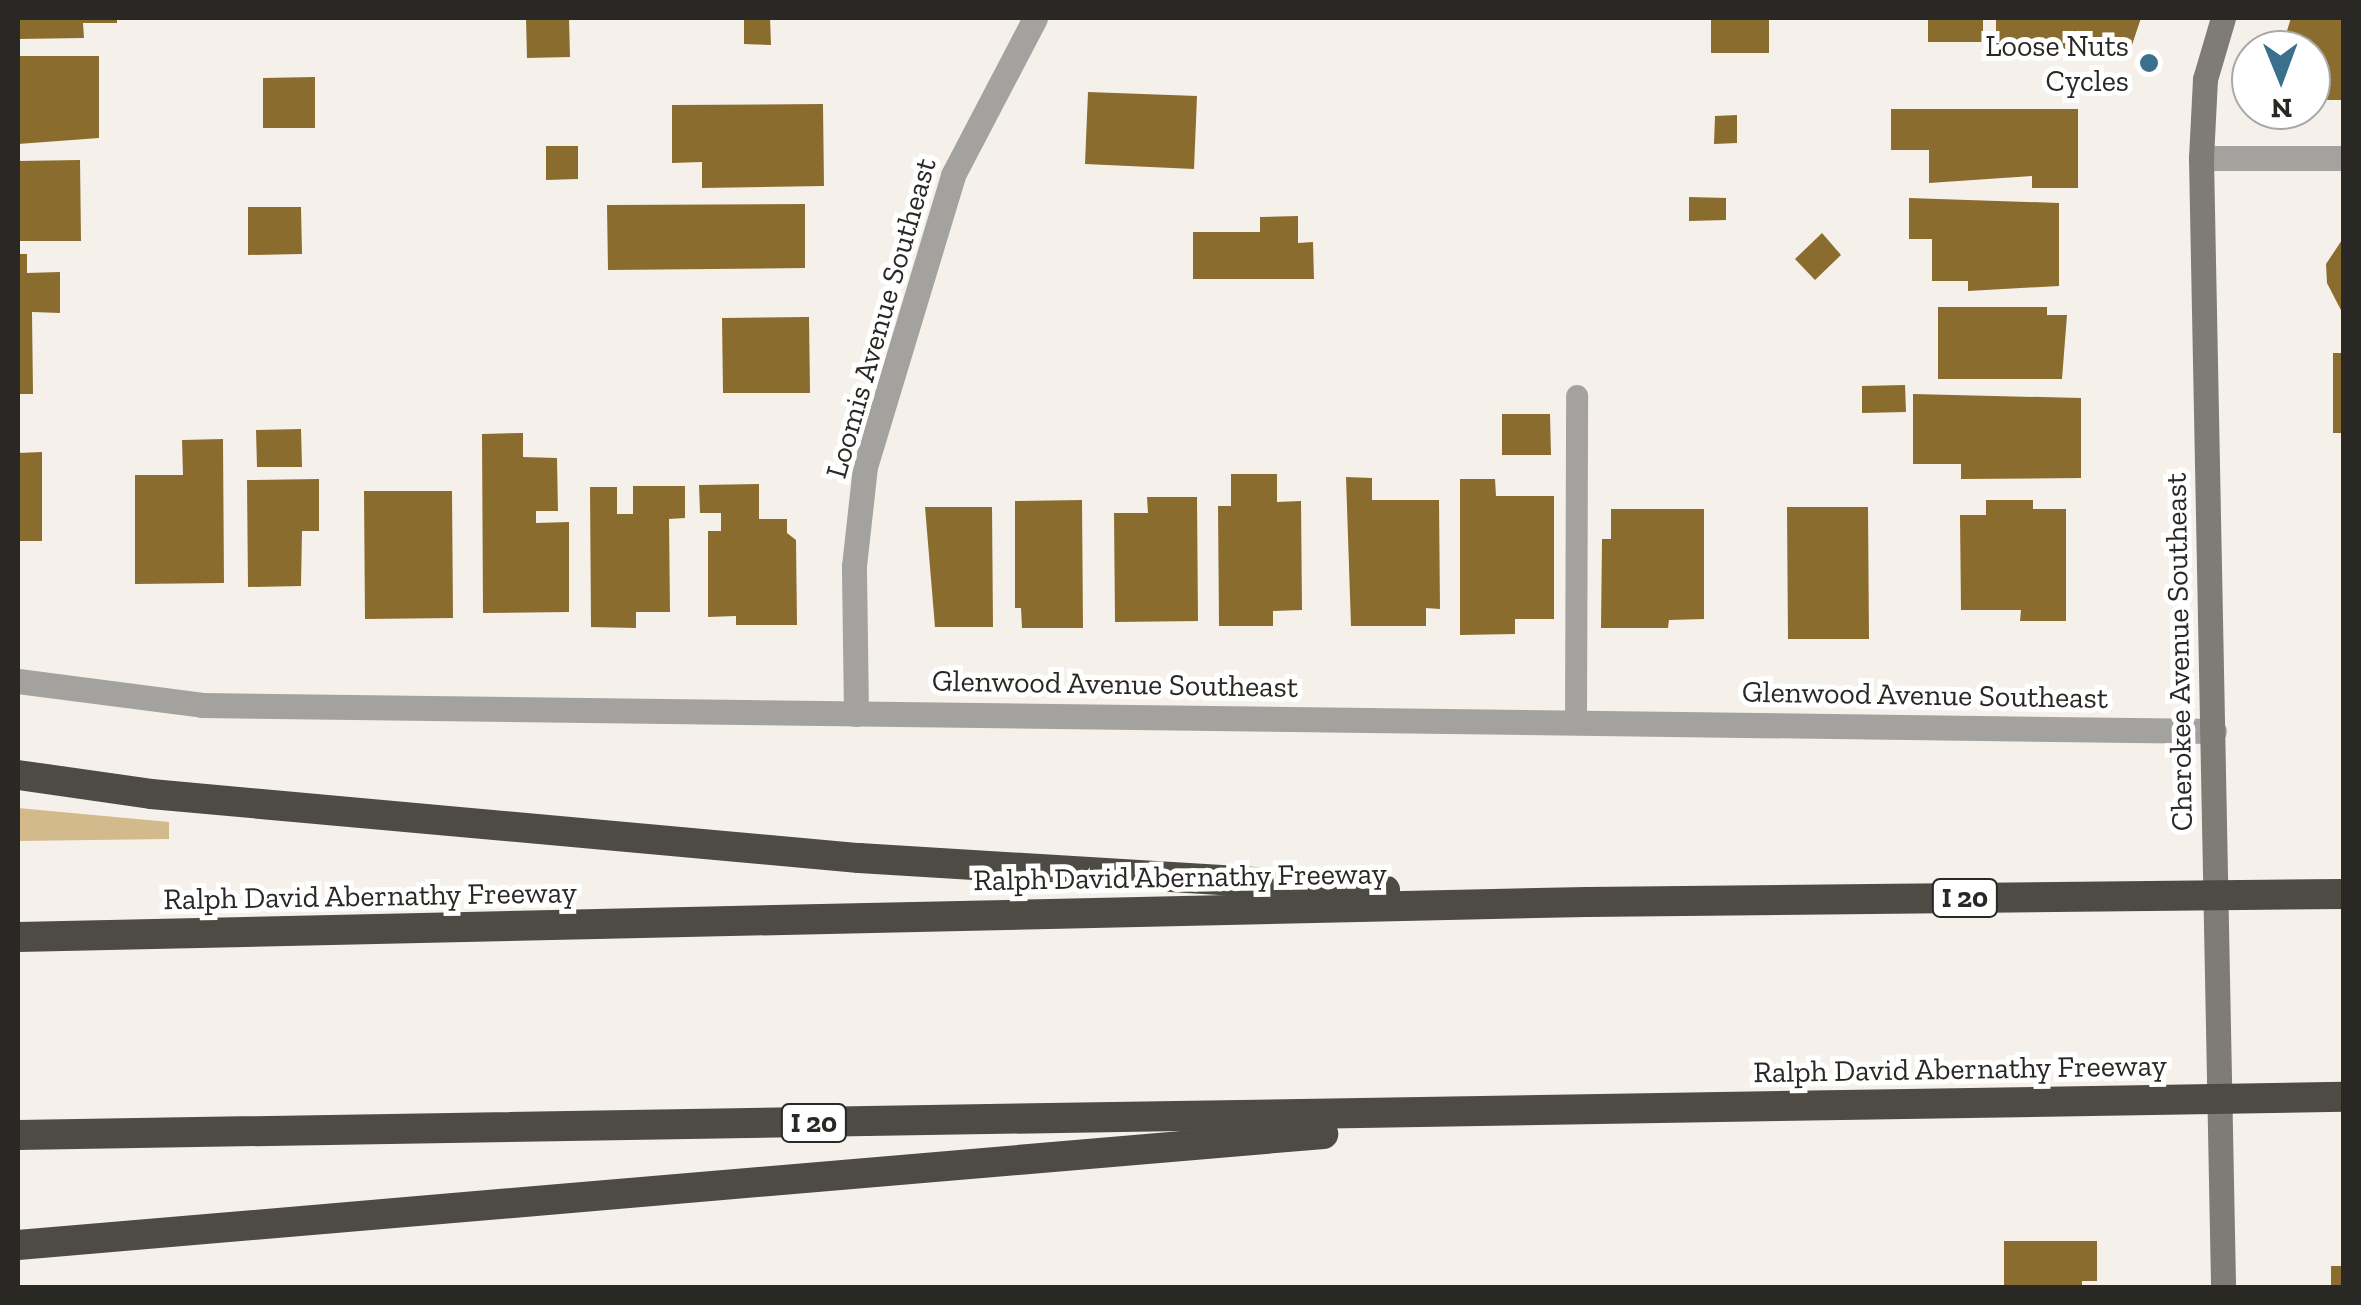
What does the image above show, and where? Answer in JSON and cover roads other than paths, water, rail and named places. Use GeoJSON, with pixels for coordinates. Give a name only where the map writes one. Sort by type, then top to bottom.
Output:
{"type":"FeatureCollection","features":[{"type":"Feature","properties":{"kind":"highway"},"geometry":{"type":"LineString","coordinates":[[18,774],[151,794],[859,858],[1587,902]]}},
{"type":"Feature","properties":{"kind":"highway","name":"Ralph David Abernathy Freeway"},"geometry":{"type":"LineString","coordinates":[[18,937],[1587,902],[2344,894]]}},
{"type":"Feature","properties":{"kind":"highway","name":"Ralph David Abernathy Freeway"},"geometry":{"type":"LineString","coordinates":[[18,1135],[2344,1097]]}},
{"type":"Feature","properties":{"kind":"highway"},"geometry":{"type":"LineString","coordinates":[[18,1245],[1610,1111]]}},
{"type":"Feature","properties":{"kind":"street","name":"Loomis Avenue Southeast"},"geometry":{"type":"LineString","coordinates":[[856,714],[854,566],[865,467],[953,175],[1035,18]]}},
{"type":"Feature","properties":{"kind":"street","name":"Cherokee Avenue Southeast"},"geometry":{"type":"LineString","coordinates":[[2223,18],[2205,78],[2201,158],[2223,1277]]}},
{"type":"Feature","properties":{"kind":"street"},"geometry":{"type":"LineString","coordinates":[[2201,158],[2344,158]]}},
{"type":"Feature","properties":{"kind":"street","name":"Glenwood Avenue Southeast"},"geometry":{"type":"LineString","coordinates":[[18,682],[202,705],[2214,731]]}},
{"type":"Feature","properties":{"kind":"lane"},"geometry":{"type":"LineString","coordinates":[[1576,396],[1576,722]]}},
{"type":"Feature","properties":{"kind":"place","name":"Loose Nuts Cycles"},"geometry":{"type":"Point","coordinates":[2149,63]}}]}
